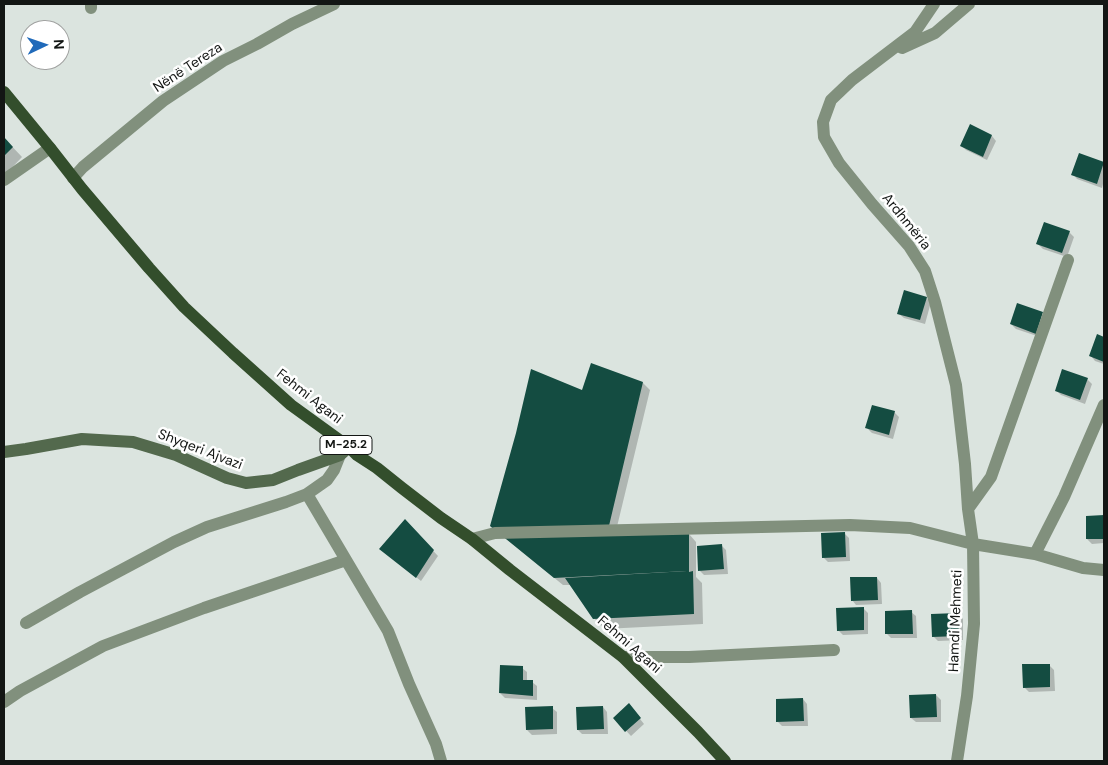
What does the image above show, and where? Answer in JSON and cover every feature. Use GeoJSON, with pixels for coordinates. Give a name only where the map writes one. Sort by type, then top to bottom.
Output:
{"type":"FeatureCollection","features":[{"type":"Feature","properties":{"kind":"main road","name":"Fehmi Agani"},"geometry":{"type":"LineString","coordinates":[[4,92],[113,226],[184,307],[233,354],[345,451],[357,455],[377,468],[441,518],[472,539],[623,657],[725,761]]}},
{"type":"Feature","properties":{"kind":"street","name":"Nënë Tereza"},"geometry":{"type":"LineString","coordinates":[[74,178],[84,167],[163,101],[223,61],[334,4]]}},
{"type":"Feature","properties":{"kind":"street","name":"Ardhmëria"},"geometry":{"type":"LineString","coordinates":[[934,4],[914,32],[852,80],[831,100],[823,122],[824,137],[839,163],[909,246],[925,271],[935,302],[956,385],[973,544]]}},
{"type":"Feature","properties":{"kind":"street"},"geometry":{"type":"LineString","coordinates":[[881,57],[936,33],[969,4]]}},
{"type":"Feature","properties":{"kind":"street"},"geometry":{"type":"LineString","coordinates":[[4,180],[50,148]]}},
{"type":"Feature","properties":{"kind":"street"},"geometry":{"type":"LineString","coordinates":[[968,508],[991,477],[1068,260]]}},
{"type":"Feature","properties":{"kind":"street"},"geometry":{"type":"LineString","coordinates":[[1035,554],[1064,497],[1104,405]]}},
{"type":"Feature","properties":{"kind":"street","name":"Shyqeri Ajvazi"},"geometry":{"type":"LineString","coordinates":[[4,452],[82,439],[133,442],[176,455],[227,478],[246,484],[273,480],[345,451]]}},
{"type":"Feature","properties":{"kind":"street"},"geometry":{"type":"LineString","coordinates":[[26,623],[174,542],[207,527],[307,494],[327,480],[345,451]]}},
{"type":"Feature","properties":{"kind":"street"},"geometry":{"type":"LineString","coordinates":[[307,494],[388,631],[436,744],[441,761]]}},
{"type":"Feature","properties":{"kind":"street"},"geometry":{"type":"LineString","coordinates":[[472,539],[494,533],[850,525],[910,528],[973,544],[1035,554],[1082,568],[1104,570]]}},
{"type":"Feature","properties":{"kind":"street","name":"Hamdi Mehmeti"},"geometry":{"type":"LineString","coordinates":[[957,761],[967,696],[974,624],[973,544]]}},
{"type":"Feature","properties":{"kind":"street"},"geometry":{"type":"LineString","coordinates":[[4,702],[20,691],[103,646],[204,608],[346,560]]}},
{"type":"Feature","properties":{"kind":"street"},"geometry":{"type":"LineString","coordinates":[[623,657],[689,657],[834,650]]}},
{"type":"Feature","properties":{"kind":"building"},"geometry":{"type":"Polygon","coordinates":[[[970,124],[992,135],[983,157],[960,146],[970,124]]]}},
{"type":"Feature","properties":{"kind":"building"},"geometry":{"type":"Polygon","coordinates":[[[4,137],[13,147],[4,156],[4,137]]]}},
{"type":"Feature","properties":{"kind":"building"},"geometry":{"type":"Polygon","coordinates":[[[1079,153],[1104,162],[1097,184],[1071,175],[1079,153]]]}},
{"type":"Feature","properties":{"kind":"building"},"geometry":{"type":"Polygon","coordinates":[[[1044,222],[1070,231],[1062,253],[1036,244],[1044,222]]]}},
{"type":"Feature","properties":{"kind":"building"},"geometry":{"type":"Polygon","coordinates":[[[904,290],[927,297],[920,320],[897,314],[904,290]]]}},
{"type":"Feature","properties":{"kind":"building"},"geometry":{"type":"Polygon","coordinates":[[[1017,303],[1043,312],[1036,334],[1010,324],[1017,303]]]}},
{"type":"Feature","properties":{"kind":"building"},"geometry":{"type":"Polygon","coordinates":[[[1097,334],[1104,337],[1104,362],[1089,356],[1097,334]]]}},
{"type":"Feature","properties":{"kind":"building"},"geometry":{"type":"Polygon","coordinates":[[[591,363],[643,382],[608,530],[689,533],[689,572],[693,571],[694,614],[593,619],[565,578],[687,571],[554,578],[490,526],[516,433],[531,369],[582,390],[591,363]]]}},
{"type":"Feature","properties":{"kind":"building"},"geometry":{"type":"Polygon","coordinates":[[[1062,369],[1088,378],[1080,400],[1055,391],[1062,369]]]}},
{"type":"Feature","properties":{"kind":"building"},"geometry":{"type":"Polygon","coordinates":[[[872,405],[895,411],[889,435],[865,428],[872,405]]]}},
{"type":"Feature","properties":{"kind":"building"},"geometry":{"type":"Polygon","coordinates":[[[1104,515],[1104,539],[1086,539],[1086,516],[1104,515]]]}},
{"type":"Feature","properties":{"kind":"building"},"geometry":{"type":"Polygon","coordinates":[[[405,519],[434,550],[416,578],[379,549],[405,519]]]}},
{"type":"Feature","properties":{"kind":"building"},"geometry":{"type":"Polygon","coordinates":[[[845,532],[846,557],[822,558],[821,533],[845,532]]]}},
{"type":"Feature","properties":{"kind":"building"},"geometry":{"type":"Polygon","coordinates":[[[722,544],[724,569],[698,571],[697,546],[722,544]]]}},
{"type":"Feature","properties":{"kind":"building"},"geometry":{"type":"Polygon","coordinates":[[[850,577],[877,577],[878,600],[851,601],[850,577]]]}},
{"type":"Feature","properties":{"kind":"building"},"geometry":{"type":"Polygon","coordinates":[[[864,607],[864,630],[837,631],[836,608],[864,607]]]}},
{"type":"Feature","properties":{"kind":"building"},"geometry":{"type":"Polygon","coordinates":[[[912,610],[913,634],[885,634],[885,611],[912,610]]]}},
{"type":"Feature","properties":{"kind":"building"},"geometry":{"type":"Polygon","coordinates":[[[958,613],[959,636],[932,637],[931,614],[958,613]]]}},
{"type":"Feature","properties":{"kind":"building"},"geometry":{"type":"Polygon","coordinates":[[[1022,664],[1050,664],[1050,687],[1023,688],[1022,664]]]}},
{"type":"Feature","properties":{"kind":"building"},"geometry":{"type":"Polygon","coordinates":[[[500,665],[523,666],[523,680],[533,680],[533,696],[499,693],[500,665]]]}},
{"type":"Feature","properties":{"kind":"building"},"geometry":{"type":"Polygon","coordinates":[[[936,694],[937,717],[910,718],[909,695],[936,694]]]}},
{"type":"Feature","properties":{"kind":"building"},"geometry":{"type":"Polygon","coordinates":[[[803,698],[804,721],[776,722],[776,699],[803,698]]]}},
{"type":"Feature","properties":{"kind":"building"},"geometry":{"type":"Polygon","coordinates":[[[629,703],[641,718],[625,732],[613,718],[629,703]]]}},
{"type":"Feature","properties":{"kind":"building"},"geometry":{"type":"Polygon","coordinates":[[[553,706],[553,729],[526,730],[525,707],[553,706]]]}},
{"type":"Feature","properties":{"kind":"building"},"geometry":{"type":"Polygon","coordinates":[[[603,706],[604,729],[577,730],[576,707],[603,706]]]}}]}
